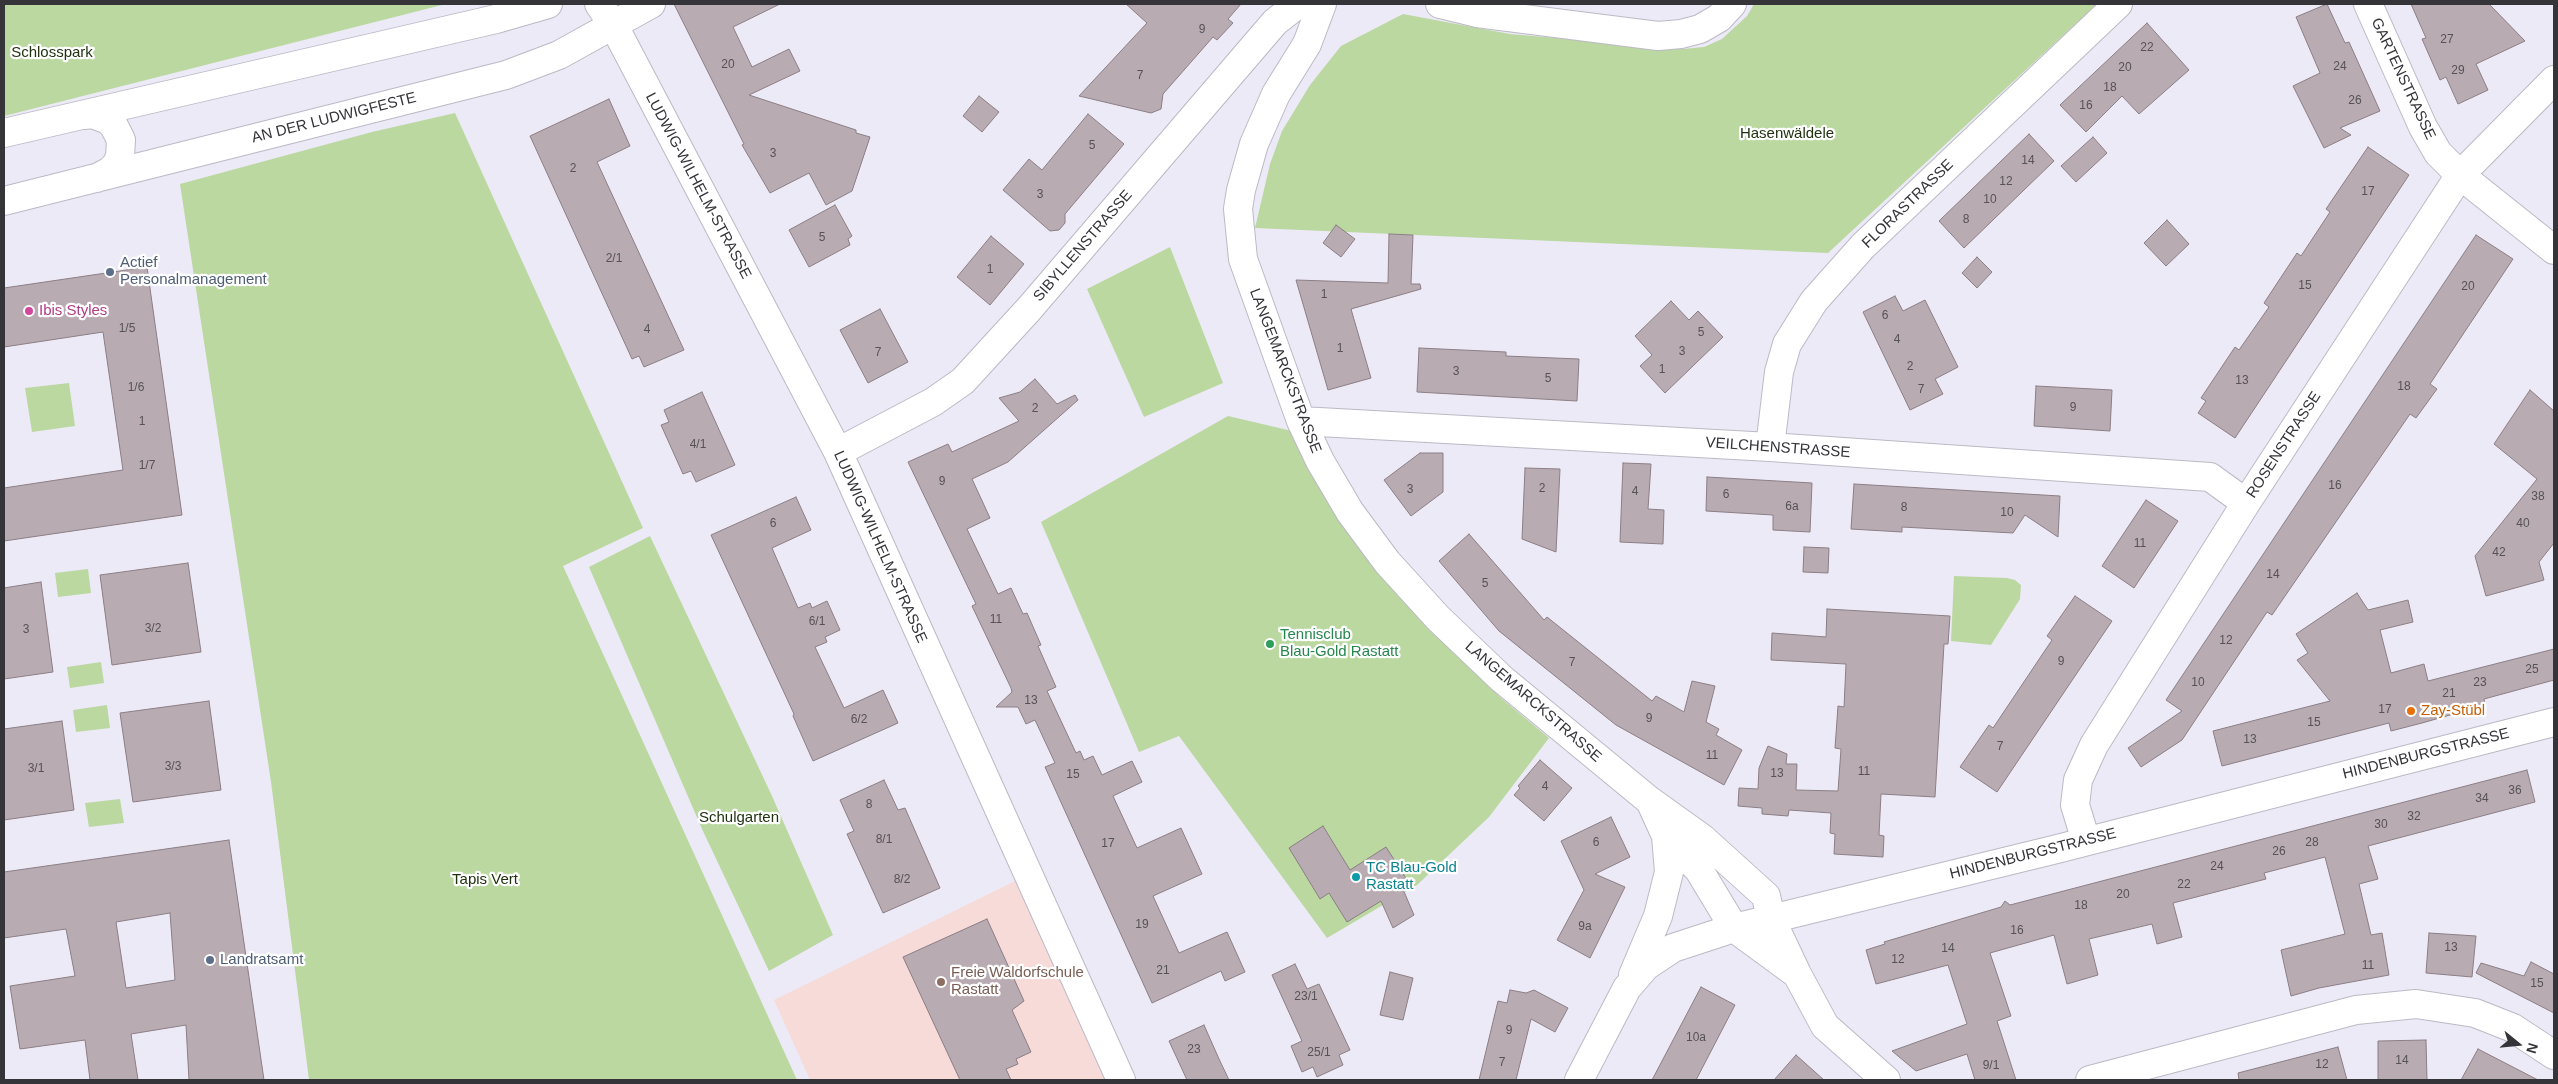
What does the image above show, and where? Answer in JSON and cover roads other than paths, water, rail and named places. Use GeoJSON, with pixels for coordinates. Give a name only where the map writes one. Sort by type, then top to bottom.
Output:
{"type":"FeatureCollection","features":[{"type":"Feature","properties":{"kind":"street"},"geometry":{"type":"LineString","coordinates":[[4,133],[496,19],[548,4]]}},
{"type":"Feature","properties":{"kind":"street","name":"LUDWIG-WILHELM-STRASSE"},"geometry":{"type":"LineString","coordinates":[[599,4],[614,26],[838,452],[1122,1080]]}},
{"type":"Feature","properties":{"kind":"street","name":"AN DER LUDWIGFESTE"},"geometry":{"type":"LineString","coordinates":[[4,201],[506,75],[559,55],[651,4]]}},
{"type":"Feature","properties":{"kind":"street","name":"SIBYLLENSTRASSE"},"geometry":{"type":"LineString","coordinates":[[838,452],[934,402],[963,381],[1029,309],[1275,22],[1298,4]]}},
{"type":"Feature","properties":{"kind":"street","name":"LANGEMARCKSTRASSE"},"geometry":{"type":"LineString","coordinates":[[1322,4],[1307,44],[1276,94],[1254,144],[1241,190],[1238,209],[1243,259],[1301,421],[1320,461],[1350,512],[1387,562],[1432,611],[1502,679],[1650,801],[1703,839],[1766,896],[1771,919],[1797,974],[1825,1026],[1886,1080]]}},
{"type":"Feature","properties":{"kind":"street"},"geometry":{"type":"LineString","coordinates":[[1440,4],[1477,13],[1658,36],[1681,34],[1700,29],[1719,18],[1732,4]]}},
{"type":"Feature","properties":{"kind":"street","name":"FLORASTRASSE"},"geometry":{"type":"LineString","coordinates":[[1770,447],[1779,372],[1787,344],[1814,301],[1863,246],[2118,4]]}},
{"type":"Feature","properties":{"kind":"street","name":"GARTENSTRASSE"},"geometry":{"type":"LineString","coordinates":[[2368,4],[2423,127],[2438,153],[2460,175],[2554,250]]}},
{"type":"Feature","properties":{"kind":"street","name":"ROSENSTRASSE"},"geometry":{"type":"LineString","coordinates":[[2086,841],[2075,805],[2078,780],[2094,745],[2246,503],[2460,175],[2554,80]]}},
{"type":"Feature","properties":{"kind":"street"},"geometry":{"type":"LineString","coordinates":[[84,115],[92,114],[108,120],[114,126],[121,140],[120,157],[116,165],[103,176],[95,178]]}},
{"type":"Feature","properties":{"kind":"street","name":"VEILCHENSTRASSE"},"geometry":{"type":"LineString","coordinates":[[1301,421],[1770,447],[2210,477],[2246,503]]}},
{"type":"Feature","properties":{"kind":"street","name":"HINDENBURGSTRASSE"},"geometry":{"type":"LineString","coordinates":[[1579,1080],[1628,988],[1646,966],[1673,948],[1734,928],[2554,722]]}},
{"type":"Feature","properties":{"kind":"street","name":"LANGEMARCKSTRASSE"},"geometry":{"type":"LineString","coordinates":[[1650,801],[1666,836],[1699,870],[1734,928]]}},
{"type":"Feature","properties":{"kind":"street","name":"LANGEMARCKSTRASSE"},"geometry":{"type":"LineString","coordinates":[[1628,988],[1658,916],[1669,872],[1666,836]]}},
{"type":"Feature","properties":{"kind":"street"},"geometry":{"type":"LineString","coordinates":[[1734,928],[1797,974]]}},
{"type":"Feature","properties":{"kind":"street"},"geometry":{"type":"LineString","coordinates":[[2090,1080],[2356,1010],[2416,1004],[2475,1013],[2513,1028],[2554,1055]]}},
{"type":"Feature","properties":{"kind":"place","name":"Actief Personalmanagement"},"geometry":{"type":"Point","coordinates":[110,272]}},
{"type":"Feature","properties":{"kind":"place","name":"Ibis Styles"},"geometry":{"type":"Point","coordinates":[29,311]}},
{"type":"Feature","properties":{"kind":"place","name":"Tennisclub Blau-Gold Rastatt"},"geometry":{"type":"Point","coordinates":[1270,644]}},
{"type":"Feature","properties":{"kind":"place","name":"Zay-Stübl"},"geometry":{"type":"Point","coordinates":[2411,711]}},
{"type":"Feature","properties":{"kind":"place","name":"TC Blau-Gold Rastatt"},"geometry":{"type":"Point","coordinates":[1356,877]}},
{"type":"Feature","properties":{"kind":"place","name":"Landratsamt"},"geometry":{"type":"Point","coordinates":[210,960]}},
{"type":"Feature","properties":{"kind":"place","name":"Freie Waldorfschule Rastatt"},"geometry":{"type":"Point","coordinates":[941,982]}},
{"type":"Feature","properties":{"kind":"park label","name":"Schlosspark"},"geometry":{"type":"Point","coordinates":[52,53]}},
{"type":"Feature","properties":{"kind":"park label","name":"Hasenwäldele"},"geometry":{"type":"Point","coordinates":[1787,134]}},
{"type":"Feature","properties":{"kind":"park label","name":"Schulgarten"},"geometry":{"type":"Point","coordinates":[739,818]}},
{"type":"Feature","properties":{"kind":"park label","name":"Tapis Vert"},"geometry":{"type":"Point","coordinates":[485,880]}}]}
